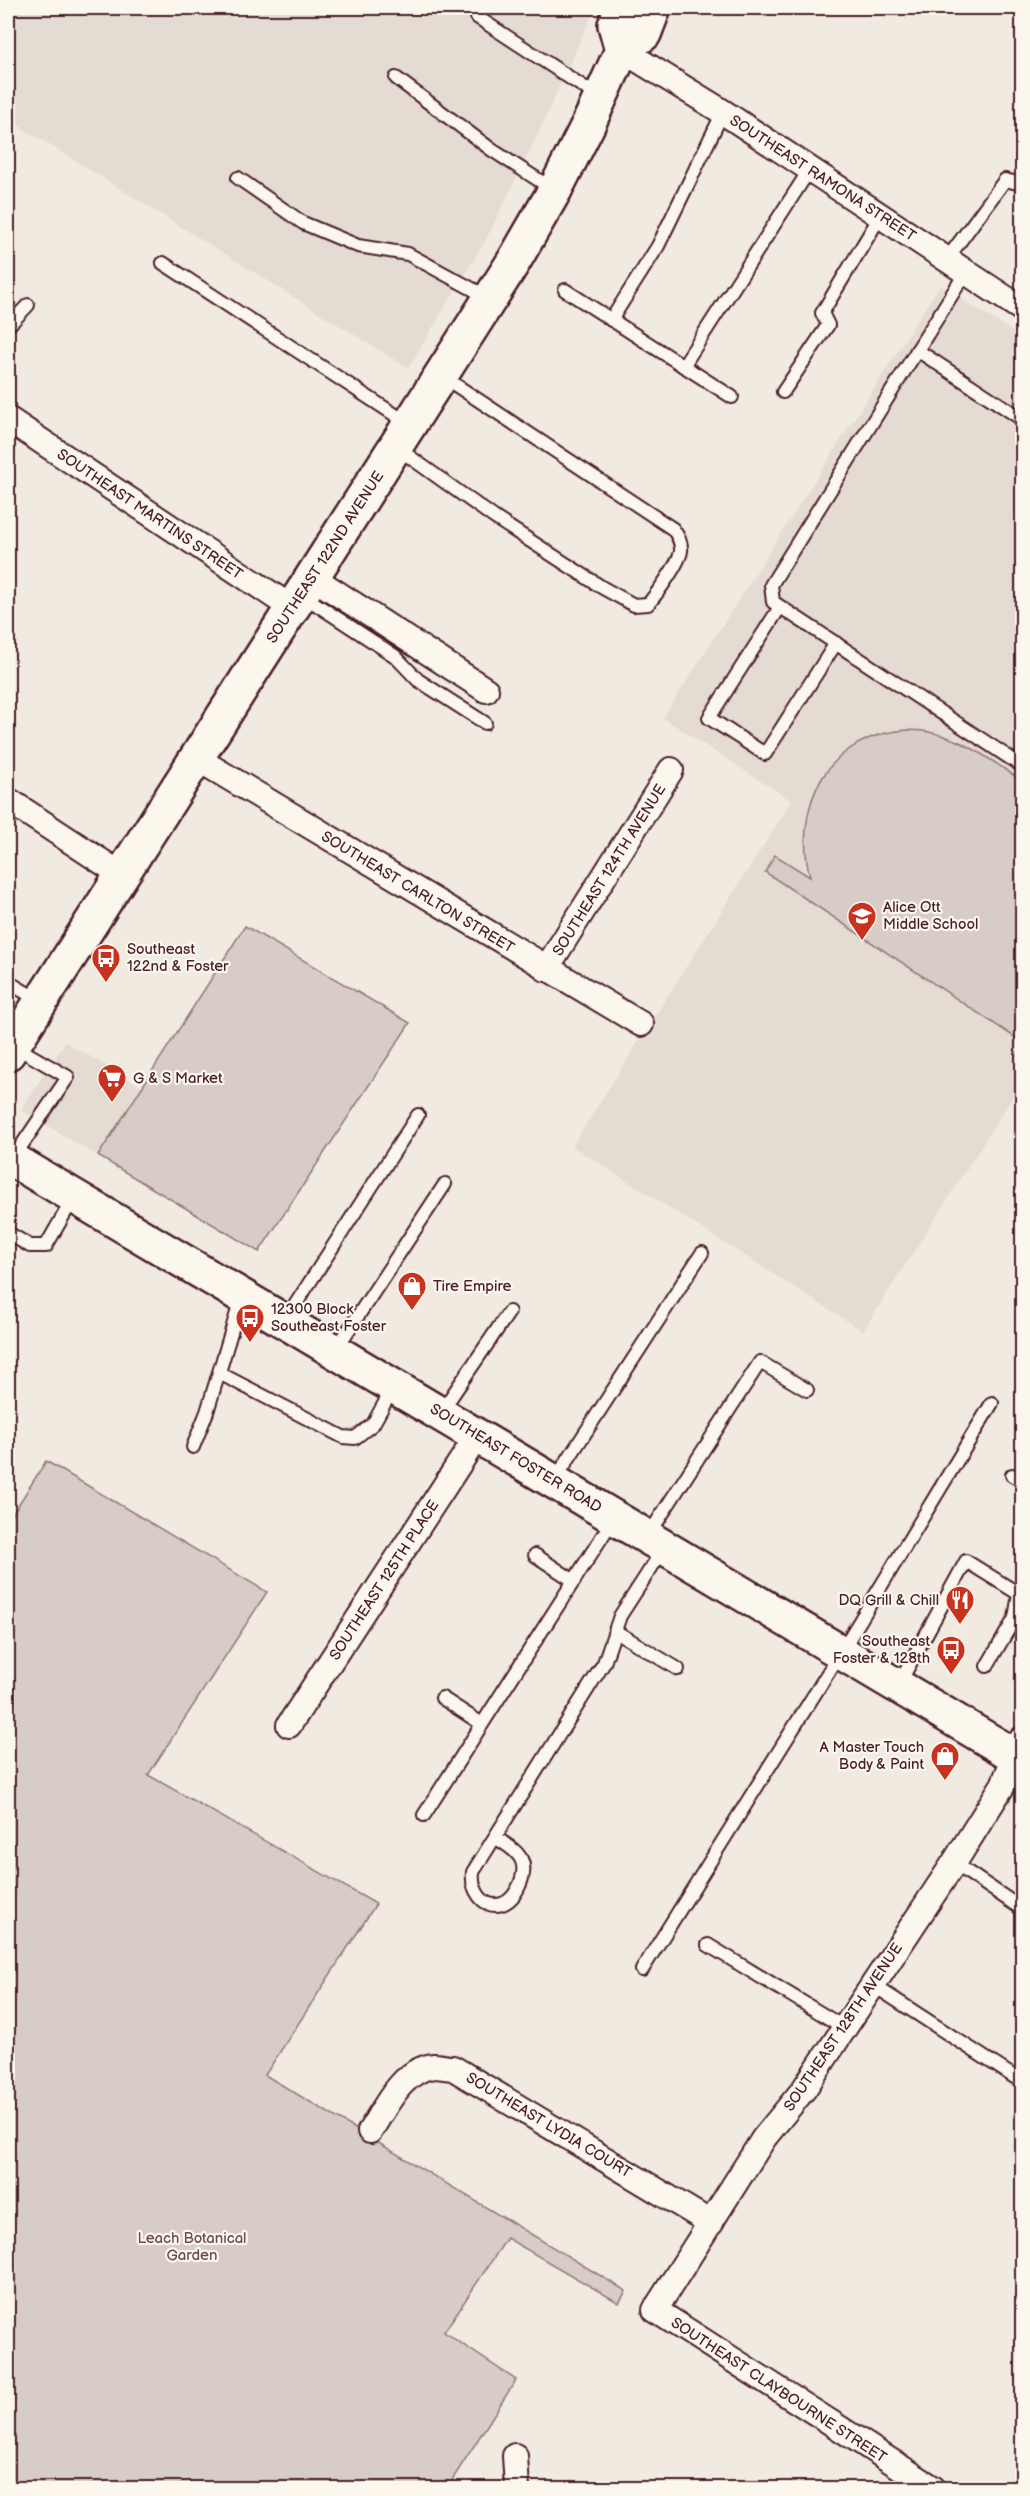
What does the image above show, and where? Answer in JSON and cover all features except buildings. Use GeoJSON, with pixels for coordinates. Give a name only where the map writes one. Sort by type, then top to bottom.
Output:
{"type":"FeatureCollection","features":[{"type":"Feature","properties":{"kind":"main road"},"geometry":{"type":"LineString","coordinates":[[621,8],[615,25],[622,50]]}},
{"type":"Feature","properties":{"kind":"main road","name":"SOUTHEAST 122ND AVENUE"},"geometry":{"type":"LineString","coordinates":[[10,1049],[490,298],[555,190],[622,50],[644,34],[654,8]]}},
{"type":"Feature","properties":{"kind":"main road","name":"SOUTHEAST FOSTER ROAD"},"geometry":{"type":"LineString","coordinates":[[10,1158],[898,1686],[1020,1752]]}},
{"type":"Feature","properties":{"kind":"street","name":"SOUTHEAST RAMONA STREET"},"geometry":{"type":"LineString","coordinates":[[622,50],[810,168],[1023,309]]}},
{"type":"Feature","properties":{"kind":"street","name":"SOUTHEAST MARTINS STREET"},"geometry":{"type":"LineString","coordinates":[[8,419],[302,593],[486,690]]}},
{"type":"Feature","properties":{"kind":"street","name":"SOUTHEAST CARLTON STREET"},"geometry":{"type":"LineString","coordinates":[[196,758],[641,1024]]}},
{"type":"Feature","properties":{"kind":"street","name":"SOUTHEAST 124TH AVENUE"},"geometry":{"type":"LineString","coordinates":[[546,969],[671,770]]}},
{"type":"Feature","properties":{"kind":"street"},"geometry":{"type":"LineString","coordinates":[[8,801],[122,875]]}},
{"type":"Feature","properties":{"kind":"street","name":"SOUTHEAST 125TH PLACE"},"geometry":{"type":"LineString","coordinates":[[289,1725],[478,1435]]}},
{"type":"Feature","properties":{"kind":"street","name":"SOUTHEAST 128TH AVENUE"},"geometry":{"type":"LineString","coordinates":[[655,2310],[764,2138],[804,2090],[954,1863],[1003,1785],[1020,1752]]}},
{"type":"Feature","properties":{"kind":"street","name":"SOUTHEAST LYDIA COURT"},"geometry":{"type":"LineString","coordinates":[[370,2132],[399,2086],[418,2071],[434,2066],[453,2068],[711,2223]]}},
{"type":"Feature","properties":{"kind":"street","name":"SOUTHEAST CLAYBOURNE STREET"},"geometry":{"type":"LineString","coordinates":[[655,2310],[933,2488]]}},
{"type":"Feature","properties":{"kind":"street"},"geometry":{"type":"LineString","coordinates":[[514,2456],[517,2488]]}},
{"type":"Feature","properties":{"kind":"lane"},"geometry":{"type":"LineString","coordinates":[[477,17],[600,97]]}},
{"type":"Feature","properties":{"kind":"lane"},"geometry":{"type":"LineString","coordinates":[[396,78],[492,150],[555,190]]}},
{"type":"Feature","properties":{"kind":"lane"},"geometry":{"type":"LineString","coordinates":[[612,320],[658,246],[723,112]]}},
{"type":"Feature","properties":{"kind":"lane"},"geometry":{"type":"LineString","coordinates":[[683,366],[810,168]]}},
{"type":"Feature","properties":{"kind":"lane"},"geometry":{"type":"LineString","coordinates":[[238,178],[303,223],[358,246],[408,254],[490,298]]}},
{"type":"Feature","properties":{"kind":"lane"},"geometry":{"type":"LineString","coordinates":[[1023,184],[1005,180],[996,190],[917,350],[771,585],[773,602],[1023,766]]}},
{"type":"Feature","properties":{"kind":"lane"},"geometry":{"type":"LineString","coordinates":[[783,392],[828,325],[822,313],[881,215]]}},
{"type":"Feature","properties":{"kind":"lane"},"geometry":{"type":"LineString","coordinates":[[163,263],[403,435],[495,518],[625,601],[634,605],[648,604],[681,553],[681,544],[673,529],[441,375]]}},
{"type":"Feature","properties":{"kind":"lane"},"geometry":{"type":"LineString","coordinates":[[565,290],[732,397]]}},
{"type":"Feature","properties":{"kind":"lane"},"geometry":{"type":"LineString","coordinates":[[8,326],[28,305]]}},
{"type":"Feature","properties":{"kind":"lane"},"geometry":{"type":"LineString","coordinates":[[917,350],[1023,419]]}},
{"type":"Feature","properties":{"kind":"lane"},"geometry":{"type":"LineString","coordinates":[[302,593],[395,656],[418,680],[485,723]]}},
{"type":"Feature","properties":{"kind":"lane"},"geometry":{"type":"LineString","coordinates":[[780,607],[709,718],[755,748],[765,754],[836,643]]}},
{"type":"Feature","properties":{"kind":"lane"},"geometry":{"type":"LineString","coordinates":[[8,982],[41,1001]]}},
{"type":"Feature","properties":{"kind":"lane"},"geometry":{"type":"LineString","coordinates":[[10,1049],[68,1077],[10,1158]]}},
{"type":"Feature","properties":{"kind":"lane"},"geometry":{"type":"LineString","coordinates":[[285,1320],[418,1115]]}},
{"type":"Feature","properties":{"kind":"lane"},"geometry":{"type":"LineString","coordinates":[[336,1350],[445,1184]]}},
{"type":"Feature","properties":{"kind":"lane"},"geometry":{"type":"LineString","coordinates":[[8,1233],[30,1246],[46,1246],[75,1196]]}},
{"type":"Feature","properties":{"kind":"lane"},"geometry":{"type":"LineString","coordinates":[[554,1481],[702,1252]]}},
{"type":"Feature","properties":{"kind":"lane"},"geometry":{"type":"LineString","coordinates":[[193,1447],[219,1373],[242,1295]]}},
{"type":"Feature","properties":{"kind":"lane"},"geometry":{"type":"LineString","coordinates":[[441,1413],[508,1312]]}},
{"type":"Feature","properties":{"kind":"lane"},"geometry":{"type":"LineString","coordinates":[[495,1837],[511,1848],[520,1859],[523,1870],[521,1881],[513,1895],[505,1903],[494,1905],[481,1900],[472,1884],[473,1872],[604,1663],[620,1616],[656,1541],[760,1362],[807,1390]]}},
{"type":"Feature","properties":{"kind":"lane"},"geometry":{"type":"LineString","coordinates":[[219,1373],[343,1437],[355,1438],[374,1424],[395,1386]]}},
{"type":"Feature","properties":{"kind":"lane"},"geometry":{"type":"LineString","coordinates":[[642,1970],[842,1652],[992,1402]]}},
{"type":"Feature","properties":{"kind":"lane"},"geometry":{"type":"LineString","coordinates":[[424,1815],[615,1516]]}},
{"type":"Feature","properties":{"kind":"lane"},"geometry":{"type":"LineString","coordinates":[[535,1555],[573,1581]]}},
{"type":"Feature","properties":{"kind":"lane"},"geometry":{"type":"LineString","coordinates":[[898,1686],[966,1561],[1019,1594],[1019,1620],[987,1666]]}},
{"type":"Feature","properties":{"kind":"lane"},"geometry":{"type":"LineString","coordinates":[[615,1631],[678,1670]]}},
{"type":"Feature","properties":{"kind":"lane"},"geometry":{"type":"LineString","coordinates":[[442,1698],[482,1724]]}},
{"type":"Feature","properties":{"kind":"lane"},"geometry":{"type":"LineString","coordinates":[[954,1863],[1023,1909]]}},
{"type":"Feature","properties":{"kind":"lane"},"geometry":{"type":"LineString","coordinates":[[708,1945],[845,2028]]}},
{"type":"Feature","properties":{"kind":"lane"},"geometry":{"type":"LineString","coordinates":[[873,1985],[1023,2082]]}},
{"type":"Feature","properties":{"kind":"lane"},"geometry":{"type":"LineString","coordinates":[[1016,2488],[1023,2479]]}},
{"type":"Feature","properties":{"kind":"shaded area"},"geometry":{"type":"Polygon","coordinates":[[[8,8],[595,8],[537,136],[484,243],[408,368],[8,119],[8,8]]]}},
{"type":"Feature","properties":{"kind":"shaded area","name":"Alice Ott Middle School"},"geometry":{"type":"Polygon","coordinates":[[[940,285],[1022,338],[1022,1085],[863,1331],[572,1146],[792,801],[663,718],[940,285]]]}},
{"type":"Feature","properties":{"kind":"shaded area"},"geometry":{"type":"Polygon","coordinates":[[[65,1042],[142,1087],[98,1156],[21,1110],[65,1042]]]}},
{"type":"Feature","properties":{"kind":"green space"},"geometry":{"type":"Polygon","coordinates":[[[908,730],[925,731],[969,746],[1022,781],[1022,1042],[765,872],[775,855],[810,877],[806,850],[806,824],[812,800],[822,778],[837,759],[856,745],[880,735],[908,730]]]}},
{"type":"Feature","properties":{"kind":"green space"},"geometry":{"type":"Polygon","coordinates":[[[245,926],[410,1023],[259,1252],[98,1156],[245,926]]]}},
{"type":"Feature","properties":{"kind":"green space","name":"Leach Botanical Garden"},"geometry":{"type":"Polygon","coordinates":[[[46,1461],[267,1592],[148,1775],[376,1904],[265,2075],[626,2291],[619,2303],[507,2238],[444,2332],[516,2380],[447,2488],[8,2488],[8,1521],[46,1461]]]}},
{"type":"Feature","properties":{"kind":"place","name":"Alice Ott Middle School"},"geometry":{"type":"Point","coordinates":[862,942]}},
{"type":"Feature","properties":{"kind":"place","name":"Southeast 122nd & Foster"},"geometry":{"type":"Point","coordinates":[106,984]}},
{"type":"Feature","properties":{"kind":"place","name":"G & S Market"},"geometry":{"type":"Point","coordinates":[112,1104]}},
{"type":"Feature","properties":{"kind":"place","name":"Tire Empire"},"geometry":{"type":"Point","coordinates":[412,1312]}},
{"type":"Feature","properties":{"kind":"place","name":"12300 Block Southeast Foster"},"geometry":{"type":"Point","coordinates":[250,1344]}},
{"type":"Feature","properties":{"kind":"place","name":"DQ Grill & Chill"},"geometry":{"type":"Point","coordinates":[960,1626]}},
{"type":"Feature","properties":{"kind":"place","name":"Southeast Foster & 128th"},"geometry":{"type":"Point","coordinates":[951,1676]}},
{"type":"Feature","properties":{"kind":"place","name":"A Master Touch Body & Paint"},"geometry":{"type":"Point","coordinates":[945,1782]}}]}
